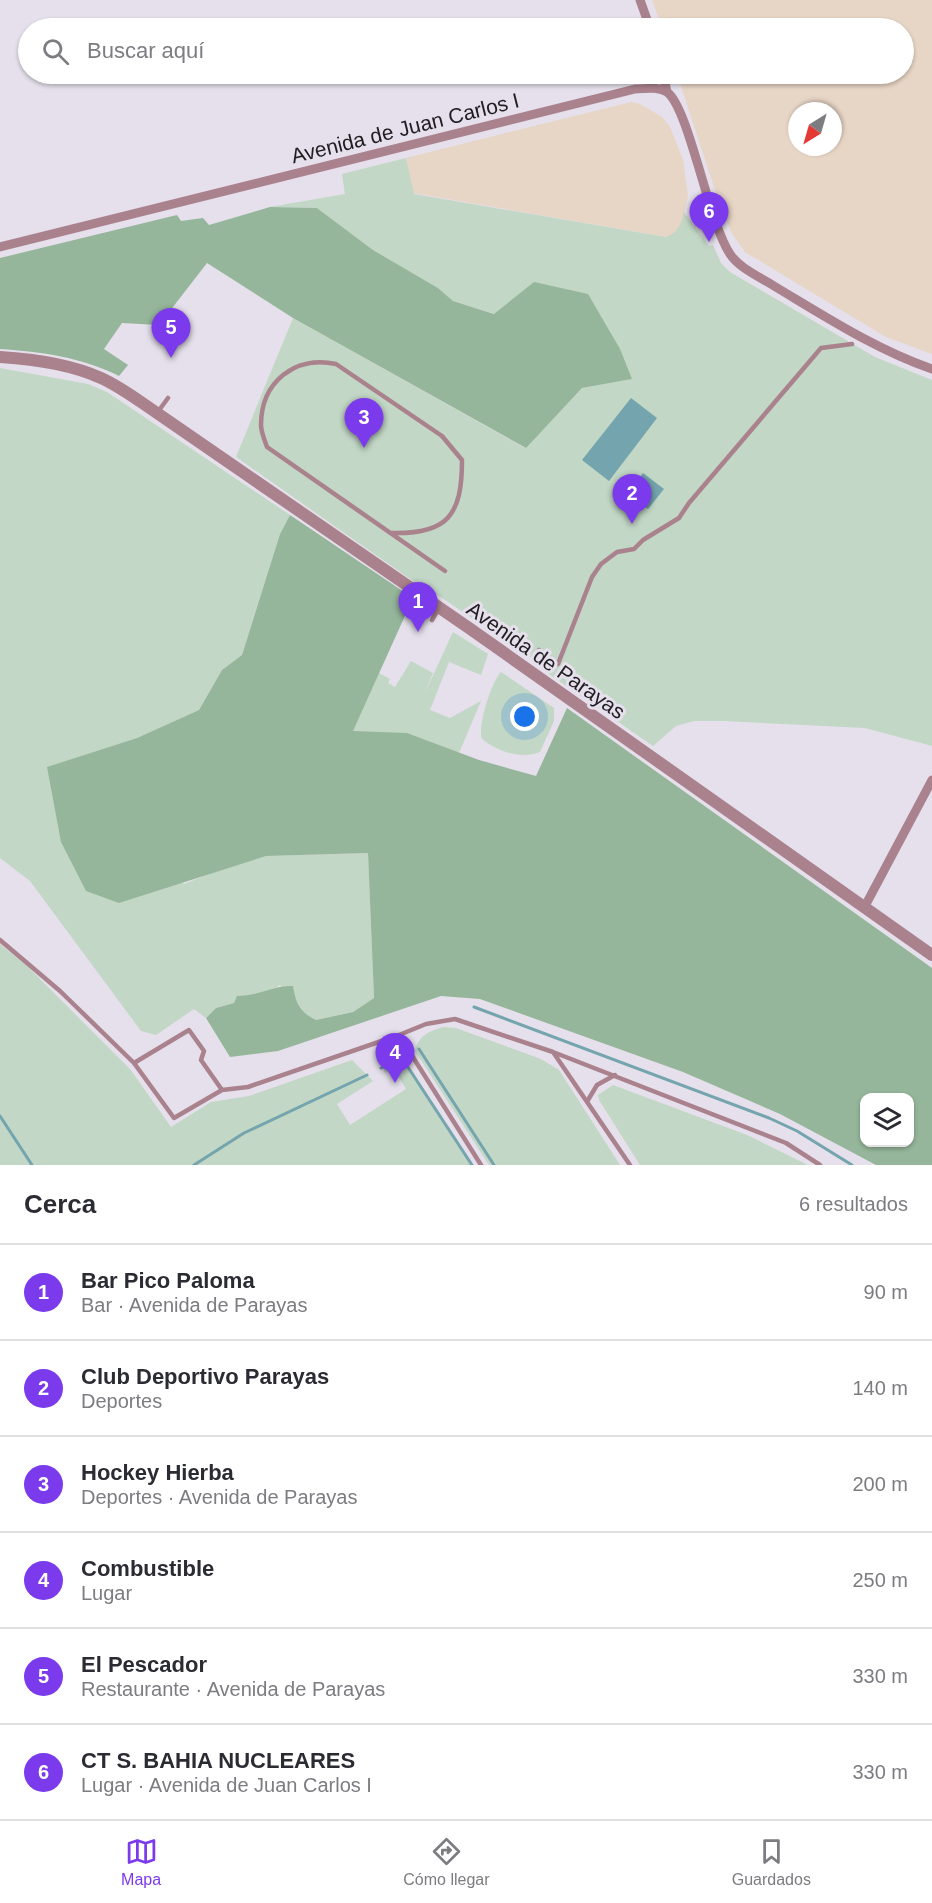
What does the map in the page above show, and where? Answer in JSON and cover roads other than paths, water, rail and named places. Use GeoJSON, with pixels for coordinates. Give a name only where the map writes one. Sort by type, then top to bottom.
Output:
{"type":"FeatureCollection","features":[{"type":"Feature","properties":{"kind":"street"},"geometry":{"type":"LineString","coordinates":[[640,0],[646,18]]}},
{"type":"Feature","properties":{"kind":"street"},"geometry":{"type":"LineString","coordinates":[[665,84],[684,124],[707,200],[731,256],[750,271],[841,328],[908,361],[932,369]]}},
{"type":"Feature","properties":{"kind":"street","name":"Avenida de Juan Carlos I"},"geometry":{"type":"LineString","coordinates":[[0,247],[635,89],[657,88],[667,92]]}},
{"type":"Feature","properties":{"kind":"street","name":"Avenida de Parayas"},"geometry":{"type":"LineString","coordinates":[[0,357],[27,358],[86,372],[116,386],[439,608],[932,955]]}},
{"type":"Feature","properties":{"kind":"street"},"geometry":{"type":"LineString","coordinates":[[864,908],[932,780]]}},
{"type":"Feature","properties":{"kind":"lane"},"geometry":{"type":"LineString","coordinates":[[539,650],[558,664],[592,577],[601,564],[617,552],[634,549],[643,540],[679,518],[689,503],[821,348],[852,344]]}},
{"type":"Feature","properties":{"kind":"lane"},"geometry":{"type":"LineString","coordinates":[[390,533],[429,531],[449,518],[462,490],[462,460],[442,436],[336,364],[320,360],[292,367],[277,379],[266,396],[261,426],[267,447],[390,533],[445,571]]}},
{"type":"Feature","properties":{"kind":"lane"},"geometry":{"type":"LineString","coordinates":[[157,413],[168,398]]}},
{"type":"Feature","properties":{"kind":"lane"},"geometry":{"type":"LineString","coordinates":[[432,620],[439,608]]}},
{"type":"Feature","properties":{"kind":"lane"},"geometry":{"type":"LineString","coordinates":[[0,940],[60,991],[134,1063],[174,1118],[222,1090],[248,1087],[426,1024],[455,1019],[554,1052],[786,1143],[820,1165]]}},
{"type":"Feature","properties":{"kind":"lane"},"geometry":{"type":"LineString","coordinates":[[134,1063],[189,1030],[204,1051],[201,1060],[222,1090]]}},
{"type":"Feature","properties":{"kind":"lane"},"geometry":{"type":"LineString","coordinates":[[399,1035],[481,1165]]}},
{"type":"Feature","properties":{"kind":"lane"},"geometry":{"type":"LineString","coordinates":[[554,1052],[630,1165]]}},
{"type":"Feature","properties":{"kind":"lane"},"geometry":{"type":"LineString","coordinates":[[588,1100],[597,1085],[615,1075]]}},
{"type":"Feature","properties":{"kind":"water"},"geometry":{"type":"Polygon","coordinates":[[[631,398],[657,418],[609,481],[582,460],[631,398]]]}},
{"type":"Feature","properties":{"kind":"water"},"geometry":{"type":"Polygon","coordinates":[[[643,473],[664,489],[648,509],[627,494],[643,473]]]}},
{"type":"Feature","properties":{"kind":"waterway"},"geometry":{"type":"LineString","coordinates":[[474,1007],[769,1118],[797,1131],[852,1165]]}},
{"type":"Feature","properties":{"kind":"waterway"},"geometry":{"type":"LineString","coordinates":[[419,1049],[494,1165]]}},
{"type":"Feature","properties":{"kind":"waterway"},"geometry":{"type":"LineString","coordinates":[[381,1068],[402,1058],[472,1165]]}},
{"type":"Feature","properties":{"kind":"waterway"},"geometry":{"type":"LineString","coordinates":[[194,1165],[244,1133],[367,1075]]}},
{"type":"Feature","properties":{"kind":"waterway"},"geometry":{"type":"LineString","coordinates":[[0,1116],[32,1165]]}},
{"type":"Feature","properties":{"kind":"place","name":"CT S. BAHIA NUCLEARES"},"geometry":{"type":"Point","coordinates":[709,242]}},
{"type":"Feature","properties":{"kind":"place","name":"El Pescador"},"geometry":{"type":"Point","coordinates":[171,358]}},
{"type":"Feature","properties":{"kind":"place","name":"Hockey Hierba"},"geometry":{"type":"Point","coordinates":[364,448]}},
{"type":"Feature","properties":{"kind":"place","name":"Club Deportivo Parayas"},"geometry":{"type":"Point","coordinates":[632,524]}},
{"type":"Feature","properties":{"kind":"place","name":"Bar Pico Paloma"},"geometry":{"type":"Point","coordinates":[418,632]}},
{"type":"Feature","properties":{"kind":"place","name":"Combustible"},"geometry":{"type":"Point","coordinates":[395,1083]}}]}
